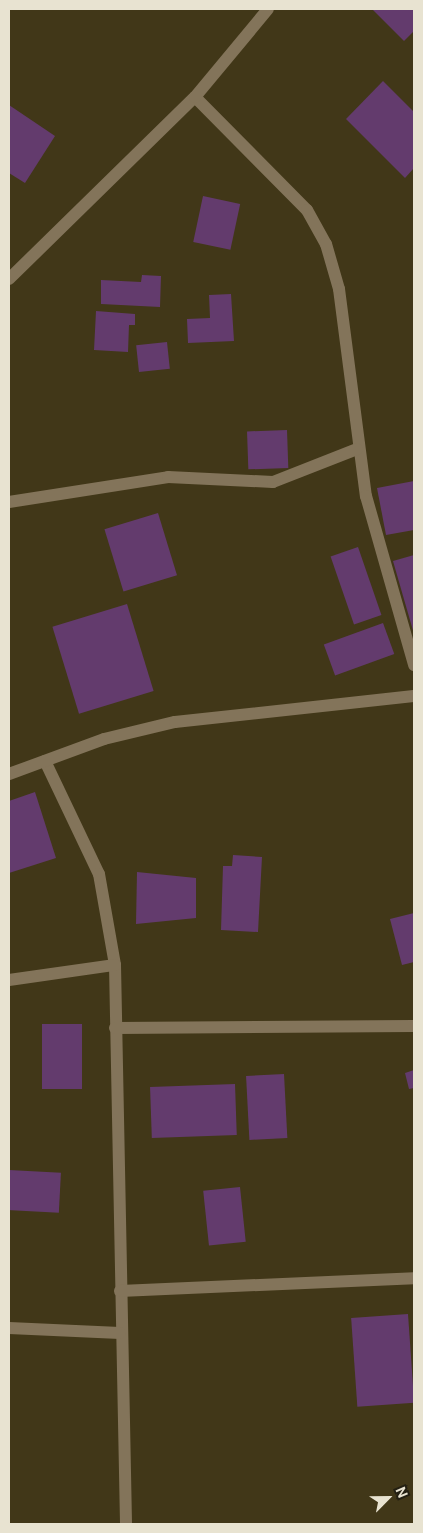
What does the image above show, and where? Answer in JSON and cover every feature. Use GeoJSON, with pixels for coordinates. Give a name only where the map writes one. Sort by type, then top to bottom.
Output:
{"type":"FeatureCollection","features":[{"type":"Feature","properties":{"kind":"street"},"geometry":{"type":"LineString","coordinates":[[9,279],[195,97],[268,9]]}},
{"type":"Feature","properties":{"kind":"street"},"geometry":{"type":"LineString","coordinates":[[195,97],[307,210],[326,244],[339,290],[357,449],[378,543],[414,665]]}},
{"type":"Feature","properties":{"kind":"street"},"geometry":{"type":"LineString","coordinates":[[9,502],[168,477],[273,482],[357,449]]}},
{"type":"Feature","properties":{"kind":"street"},"geometry":{"type":"LineString","coordinates":[[9,774],[45,761],[175,722],[414,696]]}},
{"type":"Feature","properties":{"kind":"street"},"geometry":{"type":"LineString","coordinates":[[45,761],[99,874],[115,965],[120,1333],[126,1524]]}},
{"type":"Feature","properties":{"kind":"street"},"geometry":{"type":"LineString","coordinates":[[9,980],[115,965]]}},
{"type":"Feature","properties":{"kind":"street"},"geometry":{"type":"LineString","coordinates":[[115,1028],[414,1026]]}},
{"type":"Feature","properties":{"kind":"street"},"geometry":{"type":"LineString","coordinates":[[120,1291],[414,1278]]}},
{"type":"Feature","properties":{"kind":"street"},"geometry":{"type":"LineString","coordinates":[[9,1328],[120,1333]]}},
{"type":"Feature","properties":{"kind":"building"},"geometry":{"type":"Polygon","coordinates":[[[372,9],[414,9],[414,31],[404,41],[372,9]]]}},
{"type":"Feature","properties":{"kind":"building"},"geometry":{"type":"Polygon","coordinates":[[[383,81],[414,112],[414,168],[405,178],[346,119],[383,81]]]}},
{"type":"Feature","properties":{"kind":"building"},"geometry":{"type":"Polygon","coordinates":[[[9,105],[55,136],[25,183],[9,173],[9,105]]]}},
{"type":"Feature","properties":{"kind":"building"},"geometry":{"type":"Polygon","coordinates":[[[203,196],[240,204],[230,250],[193,242],[203,196]]]}},
{"type":"Feature","properties":{"kind":"building"},"geometry":{"type":"Polygon","coordinates":[[[142,275],[161,276],[160,307],[101,304],[101,280],[141,282],[142,275]]]}},
{"type":"Feature","properties":{"kind":"building"},"geometry":{"type":"Polygon","coordinates":[[[231,294],[234,341],[188,343],[187,319],[210,318],[209,295],[231,294]]]}},
{"type":"Feature","properties":{"kind":"building"},"geometry":{"type":"Polygon","coordinates":[[[96,311],[135,314],[135,325],[129,325],[128,352],[94,350],[96,311]]]}},
{"type":"Feature","properties":{"kind":"building"},"geometry":{"type":"Polygon","coordinates":[[[167,342],[170,369],[139,372],[136,345],[167,342]]]}},
{"type":"Feature","properties":{"kind":"building"},"geometry":{"type":"Polygon","coordinates":[[[287,430],[288,468],[248,469],[247,431],[287,430]]]}},
{"type":"Feature","properties":{"kind":"building"},"geometry":{"type":"Polygon","coordinates":[[[414,481],[414,530],[386,535],[377,488],[414,481]]]}},
{"type":"Feature","properties":{"kind":"building"},"geometry":{"type":"Polygon","coordinates":[[[158,513],[177,575],[123,592],[104,529],[158,513]]]}},
{"type":"Feature","properties":{"kind":"building"},"geometry":{"type":"Polygon","coordinates":[[[358,547],[381,615],[354,625],[331,556],[358,547]]]}},
{"type":"Feature","properties":{"kind":"building"},"geometry":{"type":"Polygon","coordinates":[[[414,555],[414,634],[393,561],[414,555]]]}},
{"type":"Feature","properties":{"kind":"building"},"geometry":{"type":"Polygon","coordinates":[[[127,604],[154,691],[79,714],[52,627],[127,604]]]}},
{"type":"Feature","properties":{"kind":"building"},"geometry":{"type":"Polygon","coordinates":[[[383,623],[394,654],[335,676],[324,645],[383,623]]]}},
{"type":"Feature","properties":{"kind":"building"},"geometry":{"type":"Polygon","coordinates":[[[35,792],[56,858],[9,873],[9,801],[35,792]]]}},
{"type":"Feature","properties":{"kind":"building"},"geometry":{"type":"Polygon","coordinates":[[[233,855],[262,857],[258,932],[221,930],[223,866],[232,866],[233,855]]]}},
{"type":"Feature","properties":{"kind":"building"},"geometry":{"type":"Polygon","coordinates":[[[137,872],[196,878],[196,918],[136,924],[137,872]]]}},
{"type":"Feature","properties":{"kind":"building"},"geometry":{"type":"Polygon","coordinates":[[[414,913],[414,962],[402,965],[390,919],[414,913]]]}},
{"type":"Feature","properties":{"kind":"building"},"geometry":{"type":"Polygon","coordinates":[[[42,1024],[82,1024],[82,1089],[42,1089],[42,1024]]]}},
{"type":"Feature","properties":{"kind":"building"},"geometry":{"type":"Polygon","coordinates":[[[414,1070],[414,1088],[409,1089],[405,1073],[414,1070]]]}},
{"type":"Feature","properties":{"kind":"building"},"geometry":{"type":"Polygon","coordinates":[[[284,1074],[287,1138],[249,1140],[246,1076],[284,1074]]]}},
{"type":"Feature","properties":{"kind":"building"},"geometry":{"type":"Polygon","coordinates":[[[235,1084],[237,1135],[152,1138],[150,1087],[235,1084]]]}},
{"type":"Feature","properties":{"kind":"building"},"geometry":{"type":"Polygon","coordinates":[[[9,1170],[61,1173],[59,1213],[9,1210],[9,1170]]]}},
{"type":"Feature","properties":{"kind":"building"},"geometry":{"type":"Polygon","coordinates":[[[240,1187],[246,1242],[209,1246],[203,1191],[240,1187]]]}},
{"type":"Feature","properties":{"kind":"building"},"geometry":{"type":"Polygon","coordinates":[[[408,1314],[414,1403],[357,1407],[351,1318],[408,1314]]]}}]}
